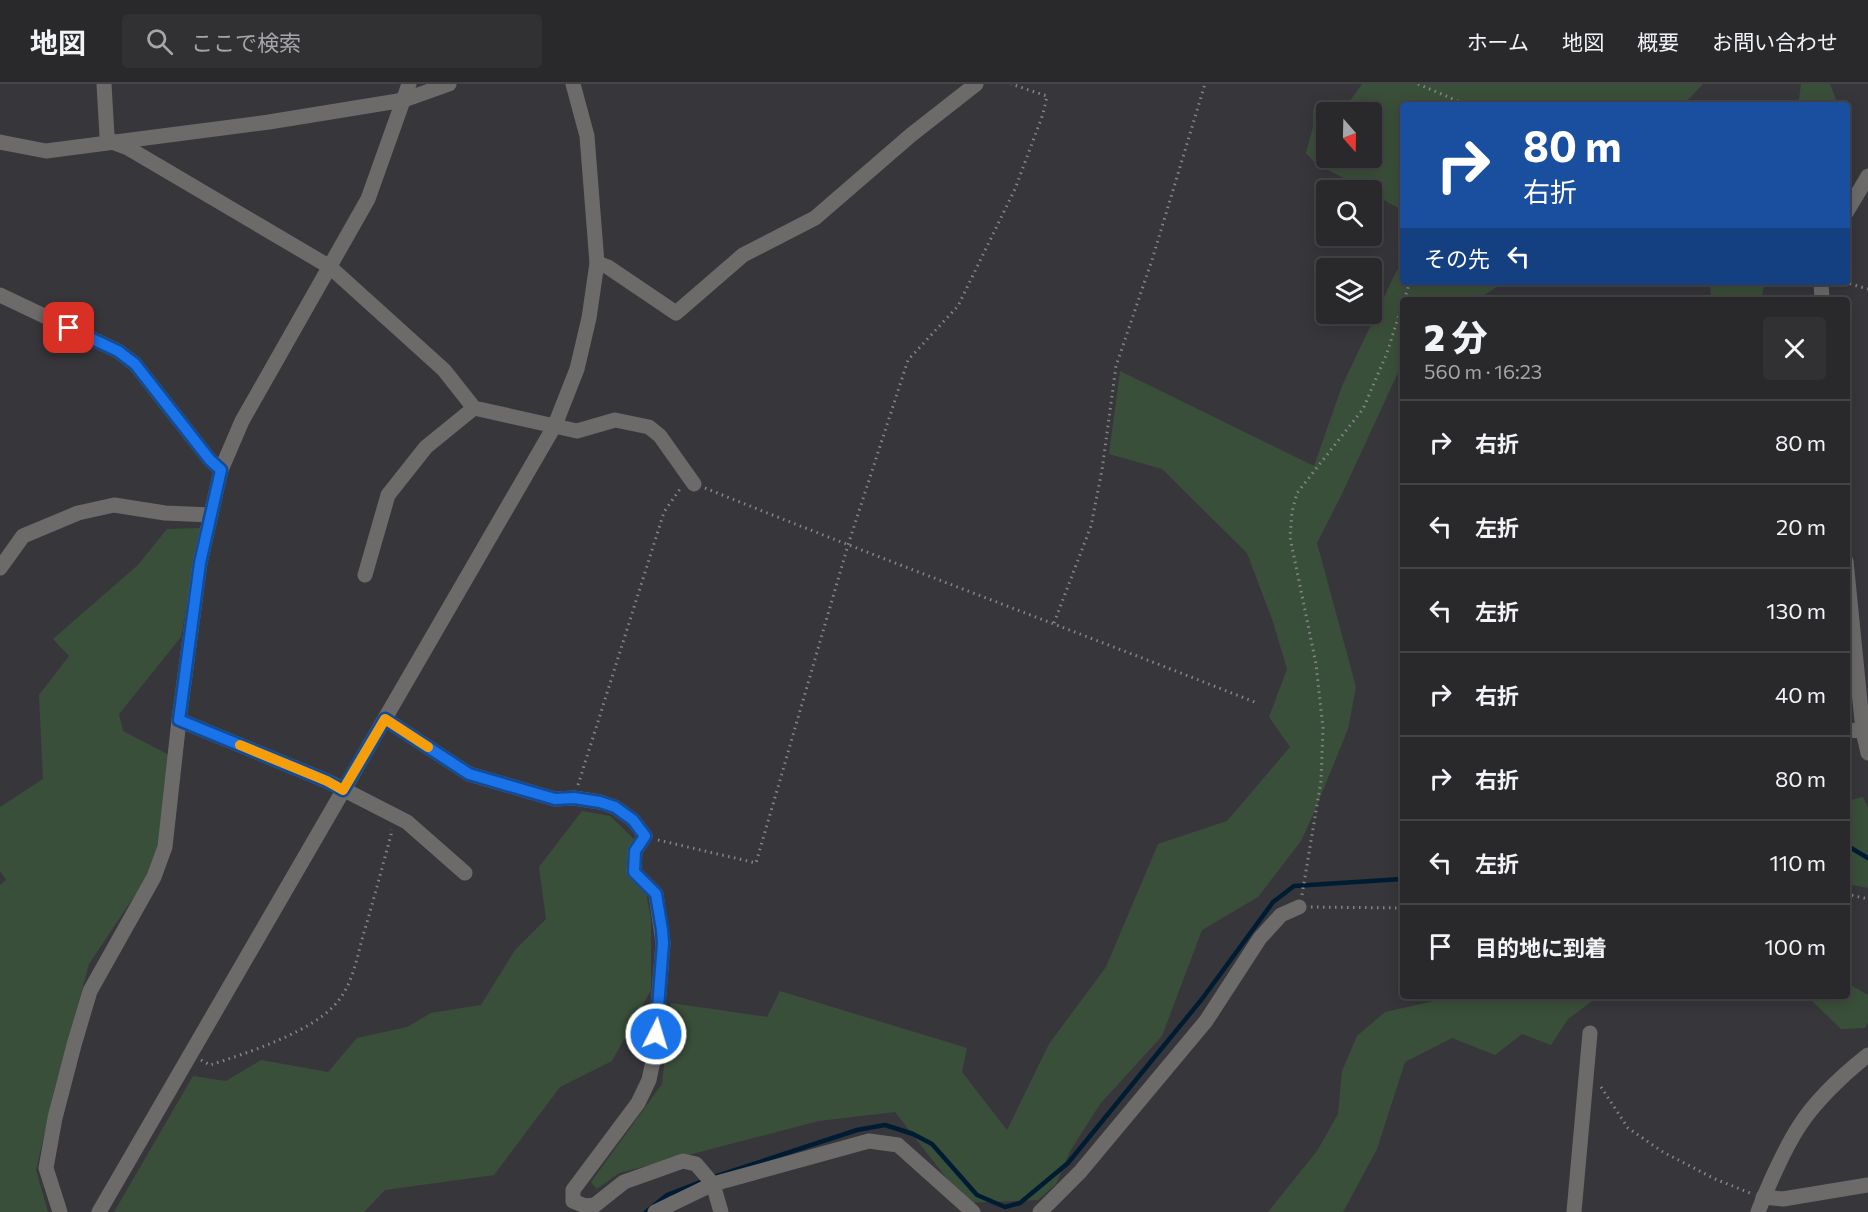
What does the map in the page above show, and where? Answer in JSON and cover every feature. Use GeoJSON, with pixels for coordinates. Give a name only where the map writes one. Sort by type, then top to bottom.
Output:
{"type":"FeatureCollection","features":[{"type":"Feature","properties":{"kind":"street"},"geometry":{"type":"LineString","coordinates":[[104,84],[108,136],[112,142],[128,148],[330,267],[444,370],[474,408],[577,431],[615,420],[649,427],[660,436],[691,480]]}},
{"type":"Feature","properties":{"kind":"street"},"geometry":{"type":"LineString","coordinates":[[60,1212],[46,1168],[55,1118],[90,991],[154,877],[165,847],[200,563],[221,470],[242,421],[368,199],[409,84]]}},
{"type":"Feature","properties":{"kind":"street"},"geometry":{"type":"LineString","coordinates":[[0,142],[46,151],[269,122],[404,100],[449,84]]}},
{"type":"Feature","properties":{"kind":"street"},"geometry":{"type":"LineString","coordinates":[[99,1212],[555,425],[577,369],[589,318],[597,263],[587,136],[573,84]]}},
{"type":"Feature","properties":{"kind":"street"},"geometry":{"type":"LineString","coordinates":[[597,263],[608,267],[676,313],[742,255],[815,218],[911,135],[976,84]]}},
{"type":"Feature","properties":{"kind":"street"},"geometry":{"type":"LineString","coordinates":[[1850,206],[1868,176]]}},
{"type":"Feature","properties":{"kind":"street"},"geometry":{"type":"LineString","coordinates":[[0,295],[118,351],[135,364],[210,460],[221,470]]}},
{"type":"Feature","properties":{"kind":"street"},"geometry":{"type":"LineString","coordinates":[[365,575],[388,495],[426,447],[474,408]]}},
{"type":"Feature","properties":{"kind":"street"},"geometry":{"type":"LineString","coordinates":[[0,568],[23,536],[78,513],[114,505],[165,513],[211,515]]}},
{"type":"Feature","properties":{"kind":"street"},"geometry":{"type":"LineString","coordinates":[[1850,601],[1863,731],[1868,753]]}},
{"type":"Feature","properties":{"kind":"street"},"geometry":{"type":"LineString","coordinates":[[385,719],[469,774],[555,799],[574,798],[615,807],[633,820],[645,836],[635,851],[634,872],[656,894],[663,943],[654,1056],[649,1080],[638,1103],[573,1190],[573,1201],[585,1206],[595,1205],[624,1182],[683,1161],[696,1164],[713,1184],[721,1212]]}},
{"type":"Feature","properties":{"kind":"street"},"geometry":{"type":"LineString","coordinates":[[179,720],[327,781],[407,822],[465,873]]}},
{"type":"Feature","properties":{"kind":"street"},"geometry":{"type":"LineString","coordinates":[[1850,730],[1863,731]]}},
{"type":"Feature","properties":{"kind":"street"},"geometry":{"type":"LineString","coordinates":[[1040,1212],[1080,1172],[1206,1021],[1260,938],[1281,915],[1299,907]]}},
{"type":"Feature","properties":{"kind":"street"},"geometry":{"type":"LineString","coordinates":[[1574,1212],[1590,1033]]}},
{"type":"Feature","properties":{"kind":"street"},"geometry":{"type":"LineString","coordinates":[[1761,1205],[1798,1128],[1841,1077],[1868,1055]]}},
{"type":"Feature","properties":{"kind":"street"},"geometry":{"type":"LineString","coordinates":[[655,1212],[713,1184],[869,1141],[898,1145],[973,1212]]}},
{"type":"Feature","properties":{"kind":"street"},"geometry":{"type":"LineString","coordinates":[[1761,1205],[1783,1199],[1868,1185]]}},
{"type":"Feature","properties":{"kind":"path"},"geometry":{"type":"LineString","coordinates":[[645,836],[756,863],[848,545],[908,360],[958,306],[1015,189],[1043,114],[1047,96],[1011,84]]}},
{"type":"Feature","properties":{"kind":"path"},"geometry":{"type":"LineString","coordinates":[[1054,623],[1091,526],[1102,470],[1116,366],[1152,260],[1205,84]]}},
{"type":"Feature","properties":{"kind":"path"},"geometry":{"type":"LineString","coordinates":[[1418,84],[1460,102]]}},
{"type":"Feature","properties":{"kind":"path"},"geometry":{"type":"LineString","coordinates":[[1850,284],[1868,289]]}},
{"type":"Feature","properties":{"kind":"path"},"geometry":{"type":"LineString","coordinates":[[1400,311],[1387,353],[1364,409],[1297,493],[1292,512],[1290,537],[1316,664],[1323,728],[1321,782],[1299,907],[1400,908]]}},
{"type":"Feature","properties":{"kind":"path"},"geometry":{"type":"LineString","coordinates":[[574,798],[664,512],[691,480],[848,545],[1257,703]]}},
{"type":"Feature","properties":{"kind":"path"},"geometry":{"type":"LineString","coordinates":[[189,1054],[210,1065],[262,1048],[322,1016],[339,1000],[352,975],[380,879],[391,834],[389,813]]}},
{"type":"Feature","properties":{"kind":"path"},"geometry":{"type":"LineString","coordinates":[[1850,895],[1868,899]]}},
{"type":"Feature","properties":{"kind":"path"},"geometry":{"type":"LineString","coordinates":[[1588,1068],[1628,1128],[1663,1152],[1761,1205]]}},
{"type":"Feature","properties":{"kind":"green space"},"geometry":{"type":"Polygon","coordinates":[[[1362,84],[1703,84],[1686,102],[1400,102],[1400,209],[1382,199],[1382,180],[1347,180],[1324,168],[1382,168],[1382,102],[1349,102],[1362,84]]]}},
{"type":"Feature","properties":{"kind":"green space"},"geometry":{"type":"Polygon","coordinates":[[[1801,84],[1830,84],[1837,102],[1796,102],[1801,84]]]}},
{"type":"Feature","properties":{"kind":"green space"},"geometry":{"type":"Polygon","coordinates":[[[1313,109],[1316,109],[1316,164],[1306,153],[1313,127],[1313,109]]]}},
{"type":"Feature","properties":{"kind":"green space"},"geometry":{"type":"Polygon","coordinates":[[[1400,266],[1400,285],[1500,285],[1481,297],[1400,297],[1400,368],[1317,543],[1356,687],[1348,729],[1301,841],[1258,897],[1202,930],[1162,1036],[1100,1104],[1070,1151],[1056,1184],[1038,1200],[966,1203],[895,1112],[819,1121],[619,1173],[597,1189],[591,1182],[662,1084],[671,1003],[767,1017],[780,991],[967,1048],[962,1072],[1007,1130],[1049,1044],[1106,967],[1158,844],[1227,821],[1290,747],[1269,717],[1287,669],[1273,622],[1247,553],[1162,469],[1109,454],[1120,371],[1314,466],[1342,386],[1371,324],[1382,324],[1382,301],[1400,266]]]}},
{"type":"Feature","properties":{"kind":"green space"},"geometry":{"type":"Polygon","coordinates":[[[1710,285],[1764,285],[1762,297],[1711,297],[1710,285]]]}},
{"type":"Feature","properties":{"kind":"green space"},"geometry":{"type":"Polygon","coordinates":[[[201,528],[181,637],[119,714],[123,731],[171,756],[162,846],[141,886],[89,964],[55,1088],[36,1170],[48,1212],[0,1212],[0,885],[6,880],[0,871],[0,807],[43,779],[39,695],[69,656],[53,639],[138,565],[167,529],[201,528]]]}},
{"type":"Feature","properties":{"kind":"green space"},"geometry":{"type":"Polygon","coordinates":[[[1863,797],[1868,808],[1868,888],[1850,885],[1850,800],[1863,797]]]}},
{"type":"Feature","properties":{"kind":"green space"},"geometry":{"type":"Polygon","coordinates":[[[582,811],[610,816],[633,838],[630,872],[646,893],[651,919],[651,990],[612,1061],[560,1087],[494,1175],[385,1190],[364,1212],[114,1212],[193,1076],[226,1081],[261,1060],[328,1072],[357,1038],[407,1027],[431,1013],[481,1005],[515,950],[546,919],[539,867],[582,811]]]}},
{"type":"Feature","properties":{"kind":"green space"},"geometry":{"type":"Polygon","coordinates":[[[1850,985],[1868,995],[1868,1023],[1865,1028],[1841,1029],[1810,999],[1850,999],[1850,985]]]}},
{"type":"Feature","properties":{"kind":"green space"},"geometry":{"type":"Polygon","coordinates":[[[1444,999],[1595,999],[1568,1019],[1551,1045],[1522,1034],[1495,1055],[1452,1038],[1405,1062],[1377,1149],[1343,1212],[1268,1212],[1317,1151],[1338,1114],[1342,1071],[1357,1036],[1385,1012],[1444,999]]]}},
{"type":"Feature","properties":{"kind":"waterway"},"geometry":{"type":"LineString","coordinates":[[1850,847],[1868,858]]}},
{"type":"Feature","properties":{"kind":"waterway"},"geometry":{"type":"LineString","coordinates":[[714,1177],[857,1130],[885,1125],[913,1134],[932,1144],[977,1195],[1005,1207],[1020,1203],[1068,1163],[1202,999],[1273,902],[1294,886],[1400,879]]}},
{"type":"Feature","properties":{"kind":"waterway"},"geometry":{"type":"LineString","coordinates":[[646,1212],[667,1195],[703,1181]]}},
{"type":"Feature","properties":{"kind":"slow traffic"},"geometry":{"type":"LineString","coordinates":[[240,745],[327,781],[343,790],[385,719],[428,747]]}},
{"type":"Feature","properties":{"kind":"route"},"geometry":{"type":"LineString","coordinates":[[69,328],[118,351],[135,364],[210,460],[221,470],[200,563],[179,720],[327,781],[343,790],[385,719],[469,774],[555,799],[574,798],[615,807],[633,820],[645,836],[635,851],[634,872],[656,894],[663,943],[656,1034]]}}]}
